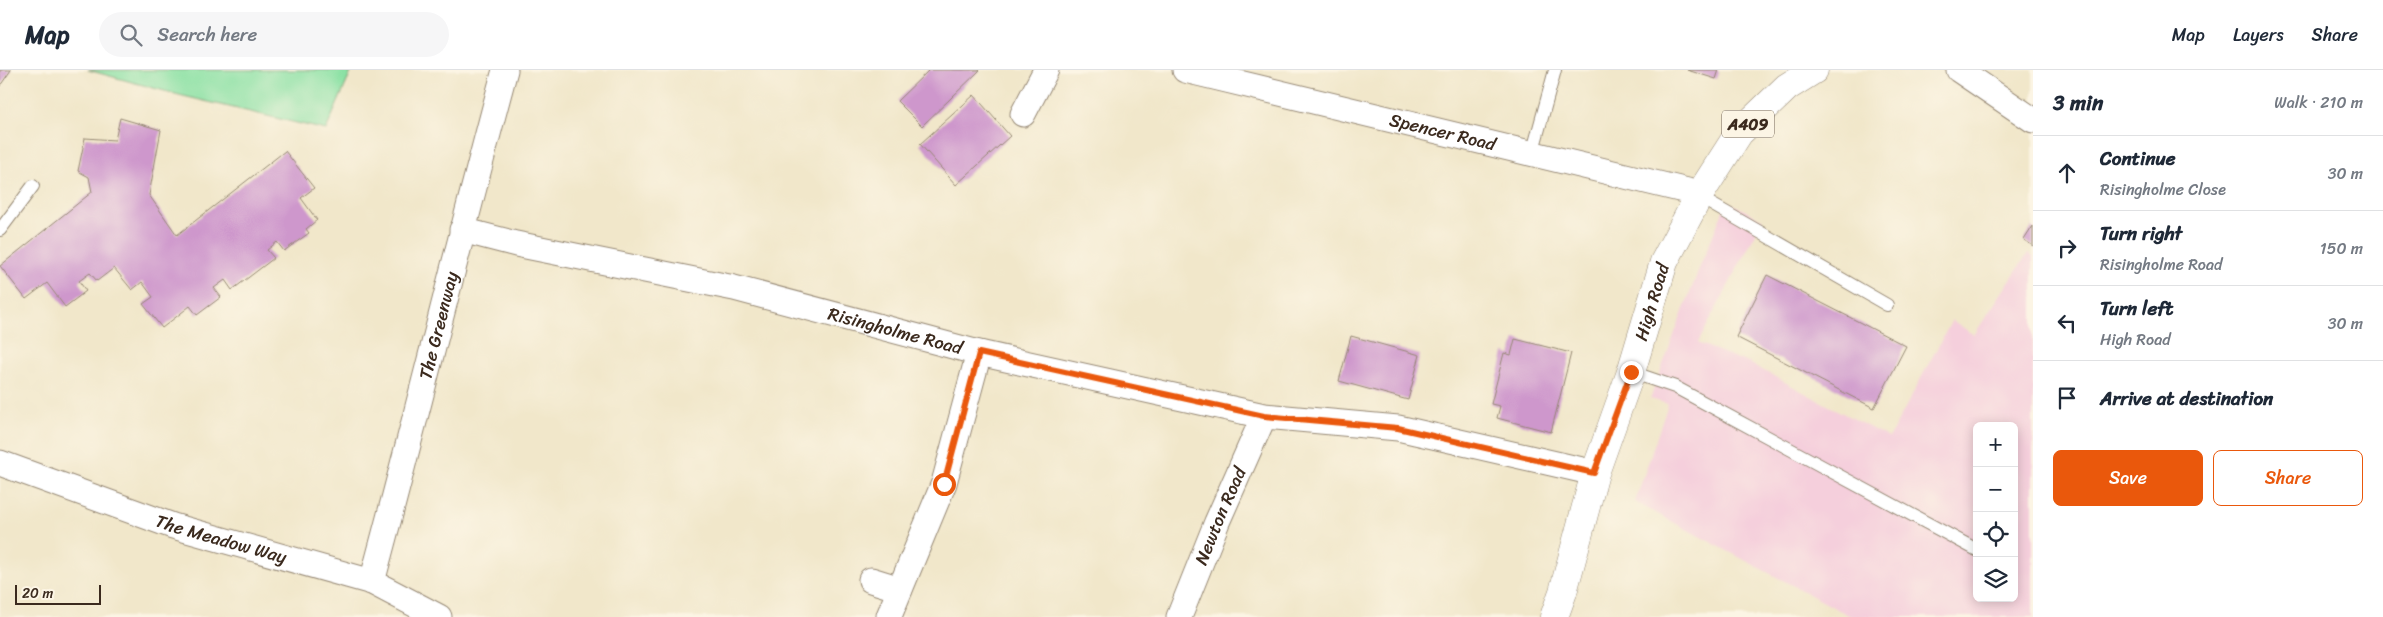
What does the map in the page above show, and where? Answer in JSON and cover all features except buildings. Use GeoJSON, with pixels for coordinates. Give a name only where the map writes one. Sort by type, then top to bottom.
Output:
{"type":"FeatureCollection","features":[{"type":"Feature","properties":{"kind":"main road","name":"A409"},"geometry":{"type":"LineString","coordinates":[[1700,195],[1739,133],[1787,87],[1814,70]]}},
{"type":"Feature","properties":{"kind":"main road","name":"High Road"},"geometry":{"type":"LineString","coordinates":[[1554,617],[1563,592],[1594,473],[1631,372],[1664,262],[1700,195]]}},
{"type":"Feature","properties":{"kind":"street","name":"The Greenway"},"geometry":{"type":"LineString","coordinates":[[372,582],[505,70]]}},
{"type":"Feature","properties":{"kind":"street"},"geometry":{"type":"LineString","coordinates":[[1023,114],[1046,70]]}},
{"type":"Feature","properties":{"kind":"street","name":"Spencer Road"},"geometry":{"type":"LineString","coordinates":[[1185,70],[1700,195]]}},
{"type":"Feature","properties":{"kind":"street"},"geometry":{"type":"LineString","coordinates":[[1959,70],[2033,120]]}},
{"type":"Feature","properties":{"kind":"street","name":"Risingholme Road"},"geometry":{"type":"LineString","coordinates":[[462,230],[525,246],[734,288],[979,353],[1264,416],[1398,428],[1594,473]]}},
{"type":"Feature","properties":{"kind":"street"},"geometry":{"type":"LineString","coordinates":[[889,616],[944,484],[979,353]]}},
{"type":"Feature","properties":{"kind":"street","name":"Newton Road"},"geometry":{"type":"LineString","coordinates":[[1179,617],[1217,522],[1264,416]]}},
{"type":"Feature","properties":{"kind":"street","name":"The Meadow Way"},"geometry":{"type":"LineString","coordinates":[[0,463],[173,526],[372,582],[439,617]]}},
{"type":"Feature","properties":{"kind":"street"},"geometry":{"type":"LineString","coordinates":[[871,580],[900,589]]}},
{"type":"Feature","properties":{"kind":"lane"},"geometry":{"type":"LineString","coordinates":[[1532,154],[1554,70]]}},
{"type":"Feature","properties":{"kind":"lane"},"geometry":{"type":"LineString","coordinates":[[0,230],[33,186]]}},
{"type":"Feature","properties":{"kind":"lane"},"geometry":{"type":"LineString","coordinates":[[1700,195],[1887,305]]}},
{"type":"Feature","properties":{"kind":"lane"},"geometry":{"type":"LineString","coordinates":[[1631,372],[1674,387],[1973,548]]}},
{"type":"Feature","properties":{"kind":"shaded area"},"geometry":{"type":"Polygon","coordinates":[[[1727,201],[1763,220],[1698,343],[1751,364],[1889,438],[1952,320],[1974,335],[2028,253],[2033,256],[2033,617],[1852,617],[1635,502],[1668,404],[1650,399],[1727,201]]]}},
{"type":"Feature","properties":{"kind":"green space"},"geometry":{"type":"Polygon","coordinates":[[[88,70],[352,70],[326,130],[179,95],[88,70]]]}},
{"type":"Feature","properties":{"kind":"route"},"geometry":{"type":"LineString","coordinates":[[944,484],[979,353],[1264,416],[1398,428],[1594,473],[1631,372]]}}]}
